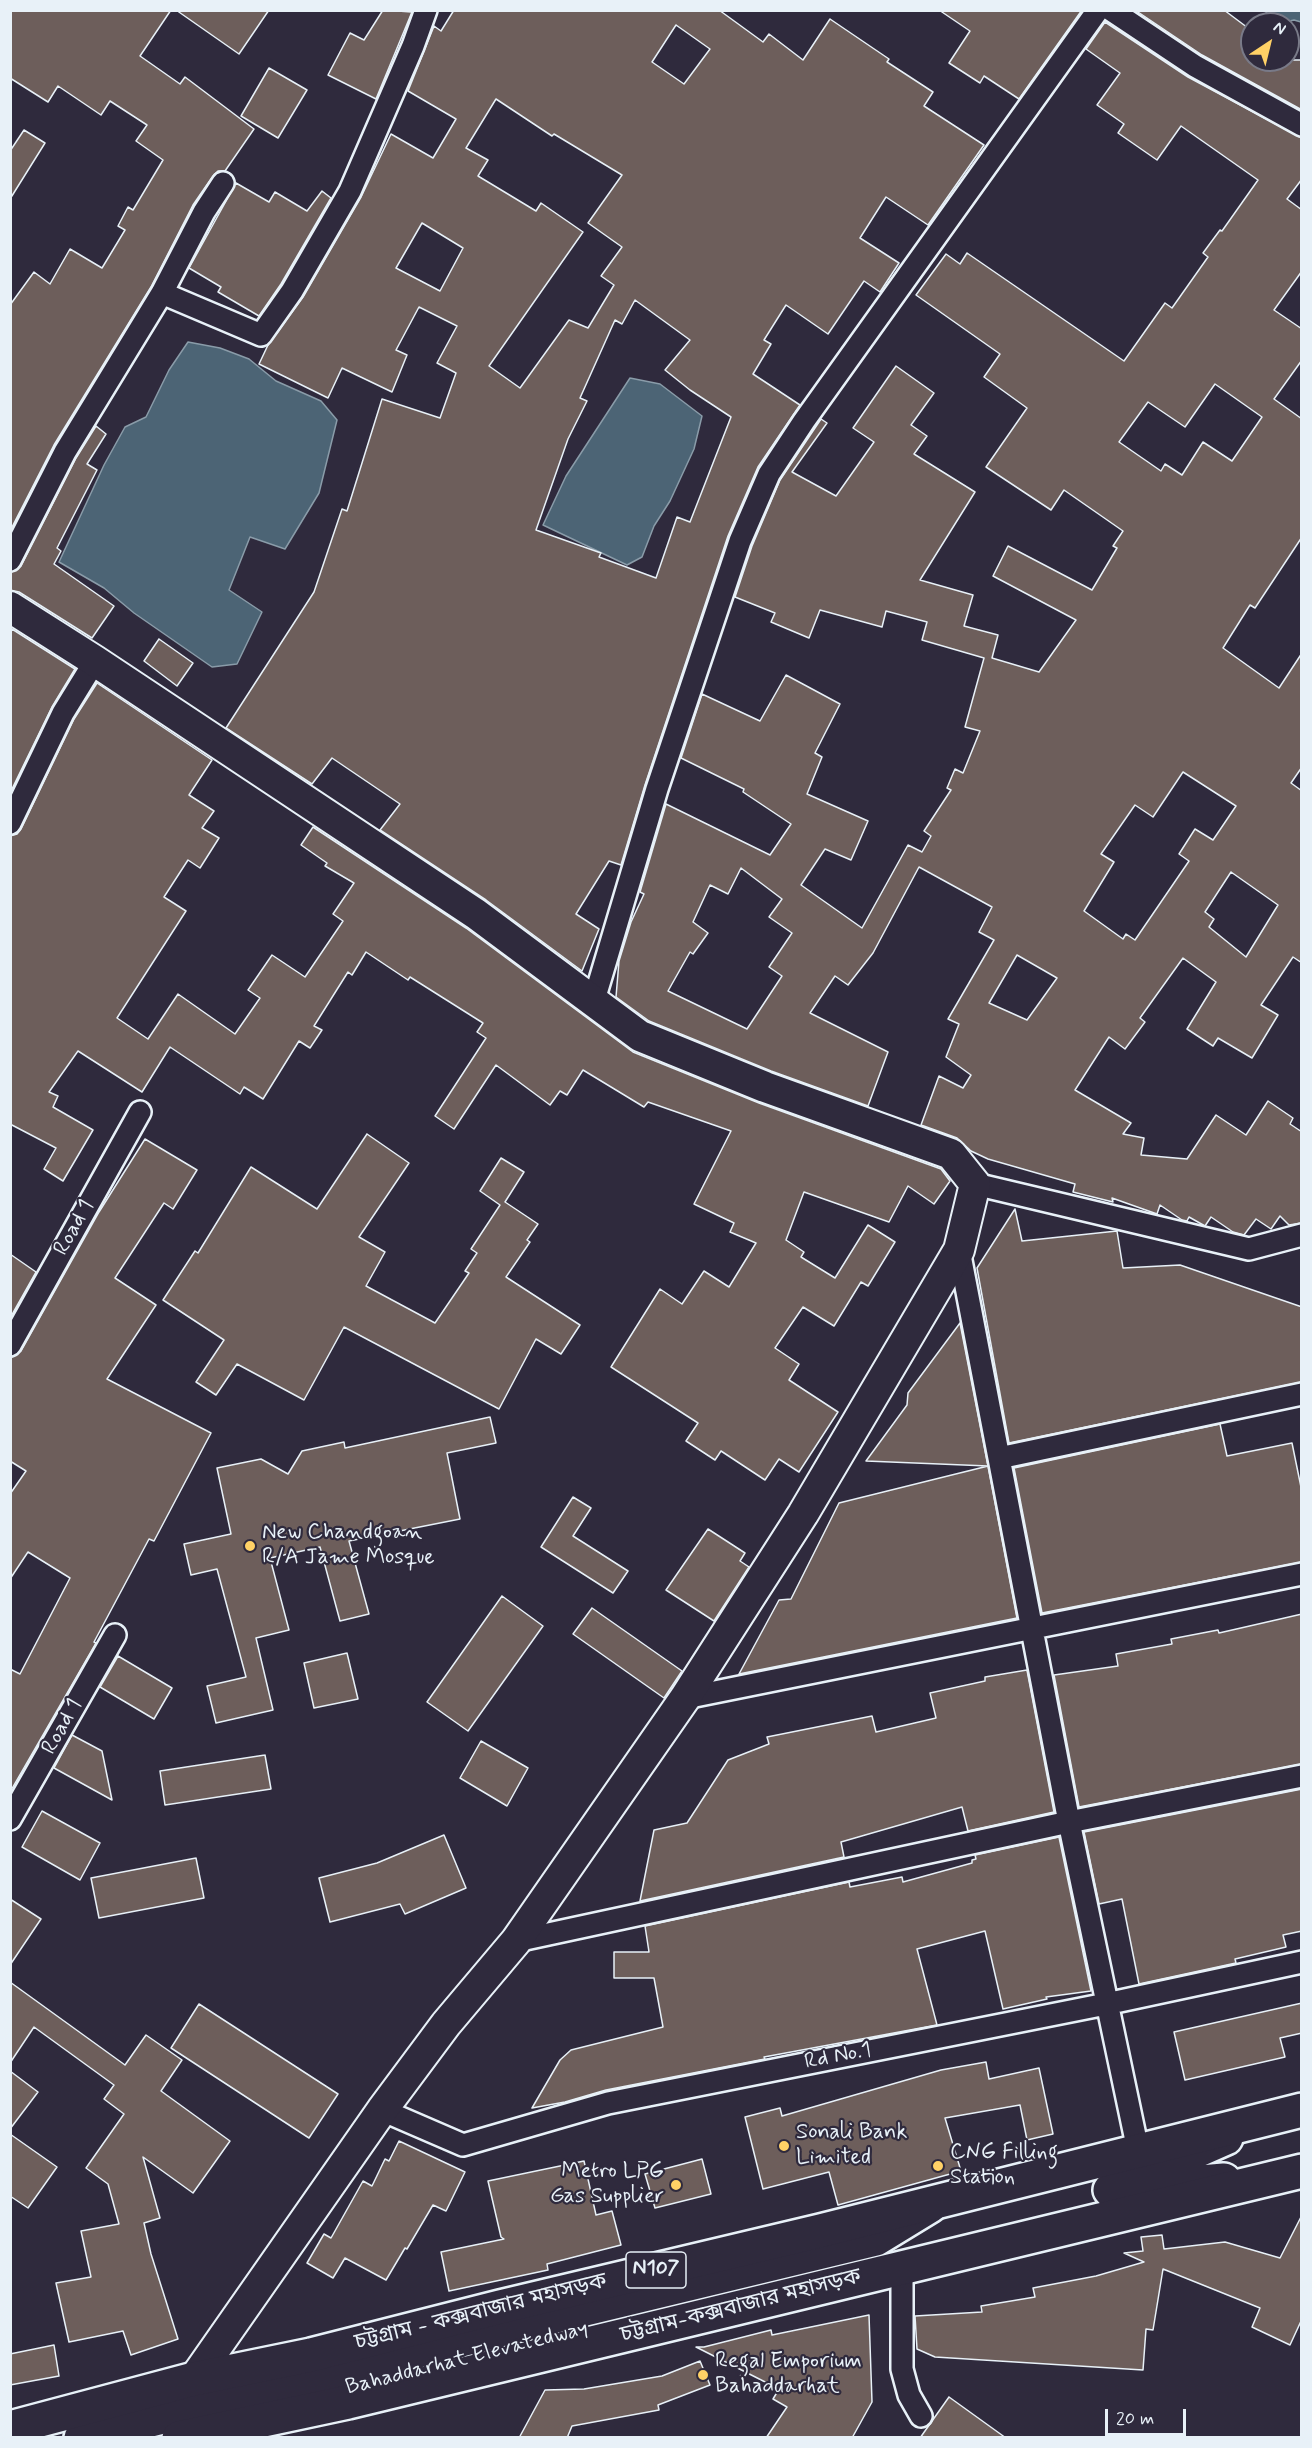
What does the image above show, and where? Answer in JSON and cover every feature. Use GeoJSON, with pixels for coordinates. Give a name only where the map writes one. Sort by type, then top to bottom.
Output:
{"type":"FeatureCollection","features":[{"type":"Feature","properties":{"kind":"main road","name":"চট্টগ্রাম - কক্সবাজার মহাসড়ক"},"geometry":{"type":"LineString","coordinates":[[10,2428],[194,2379],[311,2355],[1302,2110]]}},
{"type":"Feature","properties":{"kind":"main road"},"geometry":{"type":"LineString","coordinates":[[1269,2119],[1110,2190],[1295,2172]]}},
{"type":"Feature","properties":{"kind":"main road","name":"চট্টগ্রাম-কক্সবাজার মহাসড়ক"},"geometry":{"type":"LineString","coordinates":[[179,2438],[348,2402],[1295,2172]]}},
{"type":"Feature","properties":{"kind":"main road","name":"Bahaddarhat Elevatedway"},"geometry":{"type":"LineString","coordinates":[[81,2438],[523,2324],[876,2239],[939,2200]]}},
{"type":"Feature","properties":{"kind":"main road","name":"Bahaddarhat Elevatedway"},"geometry":{"type":"LineString","coordinates":[[150,2438],[882,2258],[962,2253]]}},
{"type":"Feature","properties":{"kind":"street"},"geometry":{"type":"LineString","coordinates":[[162,293],[261,335],[292,291],[350,191],[413,46],[426,10]]}},
{"type":"Feature","properties":{"kind":"street"},"geometry":{"type":"LineString","coordinates":[[594,1000],[657,789],[740,541],[769,474],[804,421],[1098,10]]}},
{"type":"Feature","properties":{"kind":"street"},"geometry":{"type":"LineString","coordinates":[[1111,10],[1195,66],[1302,125]]}},
{"type":"Feature","properties":{"kind":"street"},"geometry":{"type":"LineString","coordinates":[[10,560],[65,452],[162,293],[204,212],[223,183]]}},
{"type":"Feature","properties":{"kind":"street"},"geometry":{"type":"LineString","coordinates":[[10,607],[476,914],[640,1036],[765,1087],[951,1154],[975,1184],[1249,1249],[1302,1235]]}},
{"type":"Feature","properties":{"kind":"street"},"geometry":{"type":"LineString","coordinates":[[10,823],[63,713],[95,661]]}},
{"type":"Feature","properties":{"kind":"street","name":"Road 1"},"geometry":{"type":"LineString","coordinates":[[10,1345],[140,1112]]}},
{"type":"Feature","properties":{"kind":"street"},"geometry":{"type":"LineString","coordinates":[[194,2379],[382,2110],[446,2024],[516,1941],[685,1698],[803,1514],[959,1250],[975,1184]]}},
{"type":"Feature","properties":{"kind":"street"},"geometry":{"type":"LineString","coordinates":[[959,1250],[1069,1822],[1138,2150]]}},
{"type":"Feature","properties":{"kind":"street"},"geometry":{"type":"LineString","coordinates":[[999,1458],[1302,1394]]}},
{"type":"Feature","properties":{"kind":"street"},"geometry":{"type":"LineString","coordinates":[[685,1698],[1302,1574]]}},
{"type":"Feature","properties":{"kind":"street","name":"Road 1"},"geometry":{"type":"LineString","coordinates":[[10,1820],[115,1635]]}},
{"type":"Feature","properties":{"kind":"street"},"geometry":{"type":"LineString","coordinates":[[516,1941],[1069,1822],[1302,1776]]}},
{"type":"Feature","properties":{"kind":"street","name":"Rd No.1"},"geometry":{"type":"LineString","coordinates":[[382,2110],[463,2145],[608,2103],[1106,2004],[1302,1962]]}},
{"type":"Feature","properties":{"kind":"street"},"geometry":{"type":"LineString","coordinates":[[902,2267],[902,2369],[909,2395],[921,2416]]}},
{"type":"Feature","properties":{"kind":"water"},"geometry":{"type":"Polygon","coordinates":[[[1301,11],[1301,22],[1300,12],[1266,12],[1301,11]]]}},
{"type":"Feature","properties":{"kind":"water"},"geometry":{"type":"Polygon","coordinates":[[[188,342],[220,348],[249,359],[276,381],[321,401],[337,420],[319,493],[285,549],[250,537],[229,590],[262,612],[237,664],[212,667],[134,613],[104,588],[59,562],[104,465],[125,427],[146,417],[169,370],[188,342]]]}},
{"type":"Feature","properties":{"kind":"water"},"geometry":{"type":"Polygon","coordinates":[[[630,378],[660,384],[702,416],[694,449],[670,501],[654,526],[642,557],[627,565],[543,525],[566,476],[630,378]]]}},
{"type":"Feature","properties":{"kind":"building"},"geometry":{"type":"Polygon","coordinates":[[[10,10],[171,10],[140,56],[180,84],[185,77],[254,129],[225,171],[218,171],[213,176],[193,205],[151,287],[54,445],[10,531],[10,305],[34,272],[50,284],[70,249],[102,268],[125,230],[118,226],[128,207],[133,210],[163,160],[136,141],[147,125],[110,101],[101,115],[58,86],[48,102],[10,78],[10,10]]]}},
{"type":"Feature","properties":{"kind":"building"},"geometry":{"type":"Polygon","coordinates":[[[176,10],[269,10],[239,54],[176,10]]]}},
{"type":"Feature","properties":{"kind":"building"},"geometry":{"type":"Polygon","coordinates":[[[383,10],[412,12],[376,99],[328,75],[350,33],[364,40],[383,10]]]}},
{"type":"Feature","properties":{"kind":"building"},"geometry":{"type":"Polygon","coordinates":[[[454,10],[719,10],[763,42],[769,34],[803,60],[830,19],[889,59],[887,62],[933,92],[924,106],[984,145],[928,225],[886,197],[860,238],[899,263],[880,292],[864,281],[828,334],[786,305],[764,340],[771,344],[753,374],[800,405],[758,467],[728,536],[645,785],[621,865],[609,861],[576,914],[599,929],[582,971],[486,900],[380,830],[400,804],[332,758],[312,784],[226,728],[314,592],[342,509],[347,511],[382,399],[440,418],[456,373],[437,363],[457,326],[419,307],[396,350],[407,355],[392,392],[342,368],[328,398],[259,364],[268,345],[303,297],[361,197],[391,134],[433,158],[456,119],[408,91],[434,26],[441,31],[454,10]],[[676,25],[652,62],[684,84],[710,49],[676,25]],[[496,99],[466,148],[488,160],[478,176],[536,211],[541,203],[583,232],[489,366],[520,388],[569,320],[588,328],[614,285],[601,276],[622,247],[588,223],[622,175],[554,134],[552,136],[496,99]],[[422,223],[396,268],[440,291],[463,248],[422,223]],[[635,300],[622,324],[615,320],[580,398],[587,401],[568,439],[536,530],[601,553],[599,557],[656,578],[677,517],[690,522],[731,417],[665,370],[690,340],[635,300]]]}},
{"type":"Feature","properties":{"kind":"building"},"geometry":{"type":"Polygon","coordinates":[[[939,10],[1082,10],[1019,99],[984,76],[980,83],[949,63],[970,31],[939,10]]]}},
{"type":"Feature","properties":{"kind":"building"},"geometry":{"type":"Polygon","coordinates":[[[1135,10],[1224,10],[1240,22],[1240,72],[1300,72],[1300,60],[1302,60],[1302,110],[1202,55],[1135,10]]]}},
{"type":"Feature","properties":{"kind":"building"},"geometry":{"type":"Polygon","coordinates":[[[1105,22],[1188,77],[1302,138],[1302,179],[1287,199],[1302,210],[1302,271],[1274,310],[1302,329],[1302,360],[1274,399],[1302,419],[1302,537],[1255,608],[1250,605],[1223,648],[1279,688],[1302,653],[1302,767],[1291,783],[1302,791],[1302,963],[1293,957],[1261,1005],[1278,1015],[1252,1058],[1218,1038],[1213,1046],[1187,1029],[1216,982],[1183,958],[1140,1018],[1145,1022],[1125,1049],[1109,1037],[1075,1090],[1131,1123],[1123,1134],[1144,1138],[1141,1155],[1187,1159],[1216,1115],[1246,1135],[1268,1101],[1293,1118],[1290,1124],[1302,1132],[1302,1223],[1289,1225],[1280,1216],[1271,1229],[1256,1219],[1244,1235],[1233,1232],[1211,1217],[1205,1226],[1189,1217],[1187,1221],[1182,1220],[1160,1205],[1157,1214],[1112,1198],[1113,1202],[1073,1192],[1075,1184],[988,1159],[971,1151],[957,1138],[921,1125],[939,1076],[963,1088],[971,1075],[946,1057],[959,1024],[948,1019],[994,940],[979,932],[992,907],[919,867],[873,953],[848,985],[835,976],[810,1013],[888,1052],[868,1106],[771,1071],[649,1021],[616,997],[619,961],[631,922],[644,894],[640,892],[666,804],[770,855],[791,824],[743,792],[744,789],[681,758],[702,694],[760,721],[786,675],[840,704],[815,753],[822,757],[807,794],[868,821],[851,860],[825,849],[801,885],[862,928],[908,845],[922,852],[931,836],[924,831],[951,790],[947,788],[955,769],[963,773],[980,731],[965,727],[984,658],[922,640],[927,622],[886,611],[882,627],[820,610],[809,638],[771,622],[775,613],[735,597],[752,546],[780,480],[821,419],[827,423],[792,472],[836,496],[874,442],[853,428],[896,366],[934,393],[911,425],[927,436],[914,454],[975,492],[920,580],[973,595],[964,626],[998,635],[992,658],[1039,672],[1076,620],[993,576],[1008,546],[1092,590],[1117,548],[1113,546],[1123,531],[1064,490],[1051,510],[986,467],[1027,408],[984,377],[1000,354],[916,295],[946,254],[960,264],[967,253],[1124,361],[1165,303],[1172,308],[1208,257],[1203,253],[1220,230],[1222,231],[1258,180],[1181,126],[1157,160],[1118,133],[1124,124],[1097,105],[1120,73],[1086,49],[1105,22]],[[1215,384],[1185,427],[1148,402],[1119,442],[1161,471],[1165,464],[1182,475],[1203,442],[1232,461],[1262,417],[1215,384]],[[1183,772],[1153,817],[1135,805],[1101,854],[1114,862],[1084,911],[1123,939],[1126,934],[1135,940],[1189,861],[1179,854],[1195,829],[1213,840],[1236,806],[1183,772]],[[741,868],[728,894],[710,885],[693,922],[708,933],[693,954],[690,952],[668,991],[747,1029],[782,976],[769,967],[792,933],[769,917],[782,899],[741,868]],[[1231,872],[1205,912],[1214,919],[1209,927],[1246,957],[1278,905],[1231,872]],[[1017,955],[989,1003],[1027,1020],[1057,978],[1017,955]]]}},
{"type":"Feature","properties":{"kind":"building"},"geometry":{"type":"Polygon","coordinates":[[[269,68],[307,90],[278,138],[241,116],[269,68]]]}},
{"type":"Feature","properties":{"kind":"building"},"geometry":{"type":"Polygon","coordinates":[[[24,130],[45,143],[10,199],[10,151],[24,130]]]}},
{"type":"Feature","properties":{"kind":"building"},"geometry":{"type":"Polygon","coordinates":[[[236,183],[269,202],[275,192],[307,211],[322,191],[331,198],[281,284],[259,316],[218,292],[221,287],[189,268],[236,183]]]}},
{"type":"Feature","properties":{"kind":"building"},"geometry":{"type":"Polygon","coordinates":[[[96,426],[106,434],[87,464],[97,470],[57,548],[61,551],[54,564],[114,606],[92,638],[19,592],[10,590],[10,573],[21,566],[76,458],[96,426]]]}},
{"type":"Feature","properties":{"kind":"building"},"geometry":{"type":"Polygon","coordinates":[[[12,629],[75,669],[52,707],[10,793],[10,632],[12,629]]]}},
{"type":"Feature","properties":{"kind":"building"},"geometry":{"type":"Polygon","coordinates":[[[159,639],[193,663],[177,686],[144,661],[159,639]]]}},
{"type":"Feature","properties":{"kind":"building"},"geometry":{"type":"Polygon","coordinates":[[[97,683],[212,760],[189,795],[214,811],[202,828],[219,838],[200,868],[188,860],[164,897],[186,911],[117,1018],[148,1039],[178,994],[235,1034],[260,998],[248,990],[272,955],[305,977],[343,921],[333,914],[354,883],[325,866],[327,863],[301,845],[313,827],[466,928],[633,1052],[759,1103],[941,1169],[950,1181],[934,1204],[908,1186],[889,1222],[804,1192],[786,1240],[804,1252],[801,1257],[835,1278],[868,1225],[895,1242],[868,1286],[861,1282],[834,1326],[803,1307],[775,1348],[799,1364],[789,1380],[838,1412],[799,1472],[779,1459],[765,1480],[721,1451],[715,1460],[686,1441],[698,1423],[611,1367],[660,1289],[682,1304],[704,1271],[729,1287],[756,1243],[730,1232],[734,1223],[694,1204],[731,1131],[648,1102],[644,1107],[583,1070],[567,1095],[560,1091],[550,1105],[496,1065],[454,1129],[435,1116],[486,1038],[477,1032],[483,1023],[410,977],[408,980],[366,952],[352,975],[348,972],[314,1026],[322,1030],[310,1048],[299,1041],[263,1099],[244,1087],[240,1094],[170,1047],[142,1092],[78,1051],[49,1092],[58,1096],[53,1107],[93,1130],[63,1181],[44,1169],[56,1148],[10,1124],[10,836],[17,834],[21,829],[74,719],[97,683]]]}},
{"type":"Feature","properties":{"kind":"building"},"geometry":{"type":"Polygon","coordinates":[[[367,1134],[409,1163],[359,1237],[385,1252],[366,1286],[435,1323],[469,1273],[465,1271],[477,1253],[471,1249],[500,1205],[480,1191],[501,1158],[524,1172],[505,1202],[538,1224],[527,1240],[530,1242],[506,1277],[580,1325],[561,1354],[536,1339],[499,1409],[344,1327],[304,1400],[237,1364],[216,1395],[196,1382],[224,1340],[163,1300],[195,1251],[198,1253],[251,1167],[317,1209],[367,1134]]]}},
{"type":"Feature","properties":{"kind":"building"},"geometry":{"type":"Polygon","coordinates":[[[145,1139],[197,1170],[173,1209],[164,1203],[115,1278],[156,1305],[107,1379],[211,1433],[154,1541],[149,1539],[94,1642],[96,1643],[10,1792],[10,1669],[20,1674],[70,1578],[28,1552],[10,1579],[10,1494],[26,1471],[10,1461],[10,1358],[21,1351],[99,1212],[145,1139]]]}},
{"type":"Feature","properties":{"kind":"building"},"geometry":{"type":"Polygon","coordinates":[[[1015,1209],[1022,1241],[1117,1231],[1123,1268],[1180,1265],[1302,1307],[1302,1382],[1009,1443],[977,1268],[1015,1209]]]}},
{"type":"Feature","properties":{"kind":"building"},"geometry":{"type":"Polygon","coordinates":[[[10,1254],[36,1272],[10,1318],[10,1254]]]}},
{"type":"Feature","properties":{"kind":"building"},"geometry":{"type":"Polygon","coordinates":[[[960,1323],[988,1466],[866,1461],[907,1405],[908,1393],[960,1323]]]}},
{"type":"Feature","properties":{"kind":"building"},"geometry":{"type":"Polygon","coordinates":[[[490,1417],[496,1443],[447,1453],[460,1519],[349,1541],[369,1614],[340,1621],[320,1547],[270,1558],[289,1630],[256,1638],[273,1710],[216,1723],[207,1686],[246,1677],[217,1569],[191,1575],[184,1544],[231,1534],[217,1468],[261,1459],[288,1474],[302,1451],[344,1442],[345,1448],[490,1417]]]}},
{"type":"Feature","properties":{"kind":"building"},"geometry":{"type":"Polygon","coordinates":[[[1220,1424],[1227,1456],[1292,1443],[1302,1492],[1302,1562],[1042,1613],[1014,1468],[1220,1424]]]}},
{"type":"Feature","properties":{"kind":"building"},"geometry":{"type":"Polygon","coordinates":[[[988,1466],[1017,1618],[739,1674],[779,1600],[791,1599],[839,1503],[988,1466]]]}},
{"type":"Feature","properties":{"kind":"building"},"geometry":{"type":"Polygon","coordinates":[[[573,1497],[591,1508],[573,1536],[628,1571],[613,1593],[541,1547],[573,1497]]]}},
{"type":"Feature","properties":{"kind":"building"},"geometry":{"type":"Polygon","coordinates":[[[708,1529],[745,1553],[740,1561],[749,1567],[714,1621],[666,1590],[708,1529]]]}},
{"type":"Feature","properties":{"kind":"building"},"geometry":{"type":"Polygon","coordinates":[[[502,1596],[543,1626],[468,1731],[427,1702],[502,1596]]]}},
{"type":"Feature","properties":{"kind":"building"},"geometry":{"type":"Polygon","coordinates":[[[592,1608],[682,1671],[664,1698],[573,1634],[592,1608]]]}},
{"type":"Feature","properties":{"kind":"building"},"geometry":{"type":"Polygon","coordinates":[[[1302,1614],[1302,1764],[1079,1807],[1054,1675],[1118,1666],[1116,1654],[1172,1644],[1171,1639],[1218,1630],[1219,1633],[1302,1614]]]}},
{"type":"Feature","properties":{"kind":"building"},"geometry":{"type":"Polygon","coordinates":[[[347,1653],[358,1699],[314,1708],[304,1663],[347,1653]]]}},
{"type":"Feature","properties":{"kind":"building"},"geometry":{"type":"Polygon","coordinates":[[[118,1656],[172,1688],[154,1719],[100,1687],[118,1656]]]}},
{"type":"Feature","properties":{"kind":"building"},"geometry":{"type":"Polygon","coordinates":[[[1027,1670],[1054,1812],[968,1831],[962,1807],[841,1842],[844,1857],[640,1901],[654,1830],[687,1823],[728,1760],[769,1744],[767,1737],[872,1716],[876,1732],[936,1718],[930,1693],[985,1681],[985,1677],[1027,1670]]]}},
{"type":"Feature","properties":{"kind":"building"},"geometry":{"type":"Polygon","coordinates":[[[72,1735],[102,1751],[112,1800],[54,1768],[72,1735]]]}},
{"type":"Feature","properties":{"kind":"building"},"geometry":{"type":"Polygon","coordinates":[[[481,1741],[528,1768],[507,1806],[460,1778],[481,1741]]]}},
{"type":"Feature","properties":{"kind":"building"},"geometry":{"type":"Polygon","coordinates":[[[265,1755],[271,1789],[165,1805],[160,1771],[265,1755]]]}},
{"type":"Feature","properties":{"kind":"building"},"geometry":{"type":"Polygon","coordinates":[[[1302,1789],[1302,1931],[1283,1935],[1286,1947],[1235,1959],[1236,1963],[1139,1984],[1122,1899],[1099,1904],[1084,1832],[1302,1789]]]}},
{"type":"Feature","properties":{"kind":"building"},"geometry":{"type":"Polygon","coordinates":[[[42,1811],[100,1843],[80,1880],[22,1847],[42,1811]]]}},
{"type":"Feature","properties":{"kind":"building"},"geometry":{"type":"Polygon","coordinates":[[[444,1835],[466,1888],[405,1914],[400,1904],[330,1922],[319,1878],[377,1863],[444,1835]]]}},
{"type":"Feature","properties":{"kind":"building"},"geometry":{"type":"Polygon","coordinates":[[[1059,1837],[1091,1991],[1046,1997],[1047,1999],[1003,2009],[985,1931],[917,1949],[937,2025],[764,2057],[765,2059],[606,2090],[565,2102],[532,2108],[560,2060],[571,2050],[663,2027],[654,1978],[614,1978],[614,1952],[649,1952],[645,1926],[849,1882],[850,1887],[902,1877],[903,1882],[972,1863],[972,1860],[976,1859],[975,1855],[1059,1837]]]}},
{"type":"Feature","properties":{"kind":"building"},"geometry":{"type":"Polygon","coordinates":[[[196,1858],[204,1898],[99,1918],[91,1878],[196,1858]]]}},
{"type":"Feature","properties":{"kind":"building"},"geometry":{"type":"Polygon","coordinates":[[[10,1899],[41,1919],[10,1965],[10,1899]]]}},
{"type":"Feature","properties":{"kind":"building"},"geometry":{"type":"Polygon","coordinates":[[[10,1982],[125,2065],[146,2035],[182,2060],[161,2091],[230,2141],[193,2193],[143,2157],[160,2218],[144,2223],[151,2254],[178,2339],[131,2355],[123,2331],[69,2342],[56,2283],[91,2277],[81,2231],[119,2224],[108,2184],[86,2168],[124,2114],[104,2099],[114,2085],[34,2027],[10,2063],[10,1982]]]}},
{"type":"Feature","properties":{"kind":"building"},"geometry":{"type":"Polygon","coordinates":[[[1302,2003],[1302,2033],[1280,2038],[1285,2057],[1185,2080],[1174,2032],[1302,2003]]]}},
{"type":"Feature","properties":{"kind":"building"},"geometry":{"type":"Polygon","coordinates":[[[199,2004],[338,2094],[309,2138],[171,2048],[199,2004]]]}},
{"type":"Feature","properties":{"kind":"building"},"geometry":{"type":"Polygon","coordinates":[[[986,2062],[989,2079],[1039,2068],[1053,2134],[1027,2140],[1020,2105],[945,2118],[961,2171],[838,2205],[829,2172],[763,2189],[745,2117],[780,2108],[782,2116],[941,2070],[986,2062]]]}},
{"type":"Feature","properties":{"kind":"building"},"geometry":{"type":"Polygon","coordinates":[[[10,2071],[38,2092],[10,2129],[10,2071]]]}},
{"type":"Feature","properties":{"kind":"building"},"geometry":{"type":"Polygon","coordinates":[[[10,2134],[57,2167],[28,2208],[10,2196],[10,2134]]]}},
{"type":"Feature","properties":{"kind":"building"},"geometry":{"type":"Polygon","coordinates":[[[399,2141],[465,2172],[446,2211],[433,2205],[386,2280],[345,2258],[333,2278],[307,2263],[324,2234],[331,2238],[363,2181],[372,2186],[385,2159],[389,2161],[399,2141]]]}},
{"type":"Feature","properties":{"kind":"building"},"geometry":{"type":"Polygon","coordinates":[[[702,2159],[711,2194],[655,2208],[645,2174],[702,2159]]]}},
{"type":"Feature","properties":{"kind":"building"},"geometry":{"type":"Polygon","coordinates":[[[584,2161],[596,2215],[612,2211],[621,2245],[547,2264],[548,2270],[449,2291],[441,2252],[504,2239],[501,2237],[488,2181],[584,2161]]]}},
{"type":"Feature","properties":{"kind":"building"},"geometry":{"type":"Polygon","coordinates":[[[1302,2215],[1302,2319],[1290,2345],[1252,2327],[1260,2308],[1163,2269],[1153,2330],[1146,2329],[1143,2370],[935,2357],[917,2349],[915,2316],[982,2312],[981,2306],[1035,2297],[1033,2288],[1096,2276],[1144,2262],[1124,2253],[1143,2251],[1141,2237],[1162,2235],[1164,2249],[1225,2242],[1280,2258],[1302,2215]]]}},
{"type":"Feature","properties":{"kind":"building"},"geometry":{"type":"Polygon","coordinates":[[[869,2315],[872,2402],[852,2438],[766,2438],[787,2407],[773,2399],[779,2389],[696,2347],[771,2330],[772,2335],[869,2315]]]}},
{"type":"Feature","properties":{"kind":"building"},"geometry":{"type":"Polygon","coordinates":[[[54,2345],[59,2376],[10,2385],[10,2354],[54,2345]]]}},
{"type":"Feature","properties":{"kind":"building"},"geometry":{"type":"Polygon","coordinates":[[[700,2361],[710,2385],[658,2405],[659,2410],[572,2426],[567,2438],[519,2438],[545,2390],[584,2389],[662,2376],[700,2361]]]}},
{"type":"Feature","properties":{"kind":"building"},"geometry":{"type":"Polygon","coordinates":[[[949,2397],[1006,2438],[920,2438],[949,2397]]]}},
{"type":"Feature","properties":{"kind":"place","name":"New Chandgoan R/A Jame Mosque"},"geometry":{"type":"Point","coordinates":[250,1546]}},
{"type":"Feature","properties":{"kind":"place","name":"Sonali Bank Limited"},"geometry":{"type":"Point","coordinates":[784,2146]}},
{"type":"Feature","properties":{"kind":"place","name":"CNG Filling Station"},"geometry":{"type":"Point","coordinates":[938,2166]}},
{"type":"Feature","properties":{"kind":"place","name":"Metro LPG Gas Supplier"},"geometry":{"type":"Point","coordinates":[676,2185]}},
{"type":"Feature","properties":{"kind":"place","name":"Regal Emporium Bahaddarhat"},"geometry":{"type":"Point","coordinates":[703,2375]}}]}
